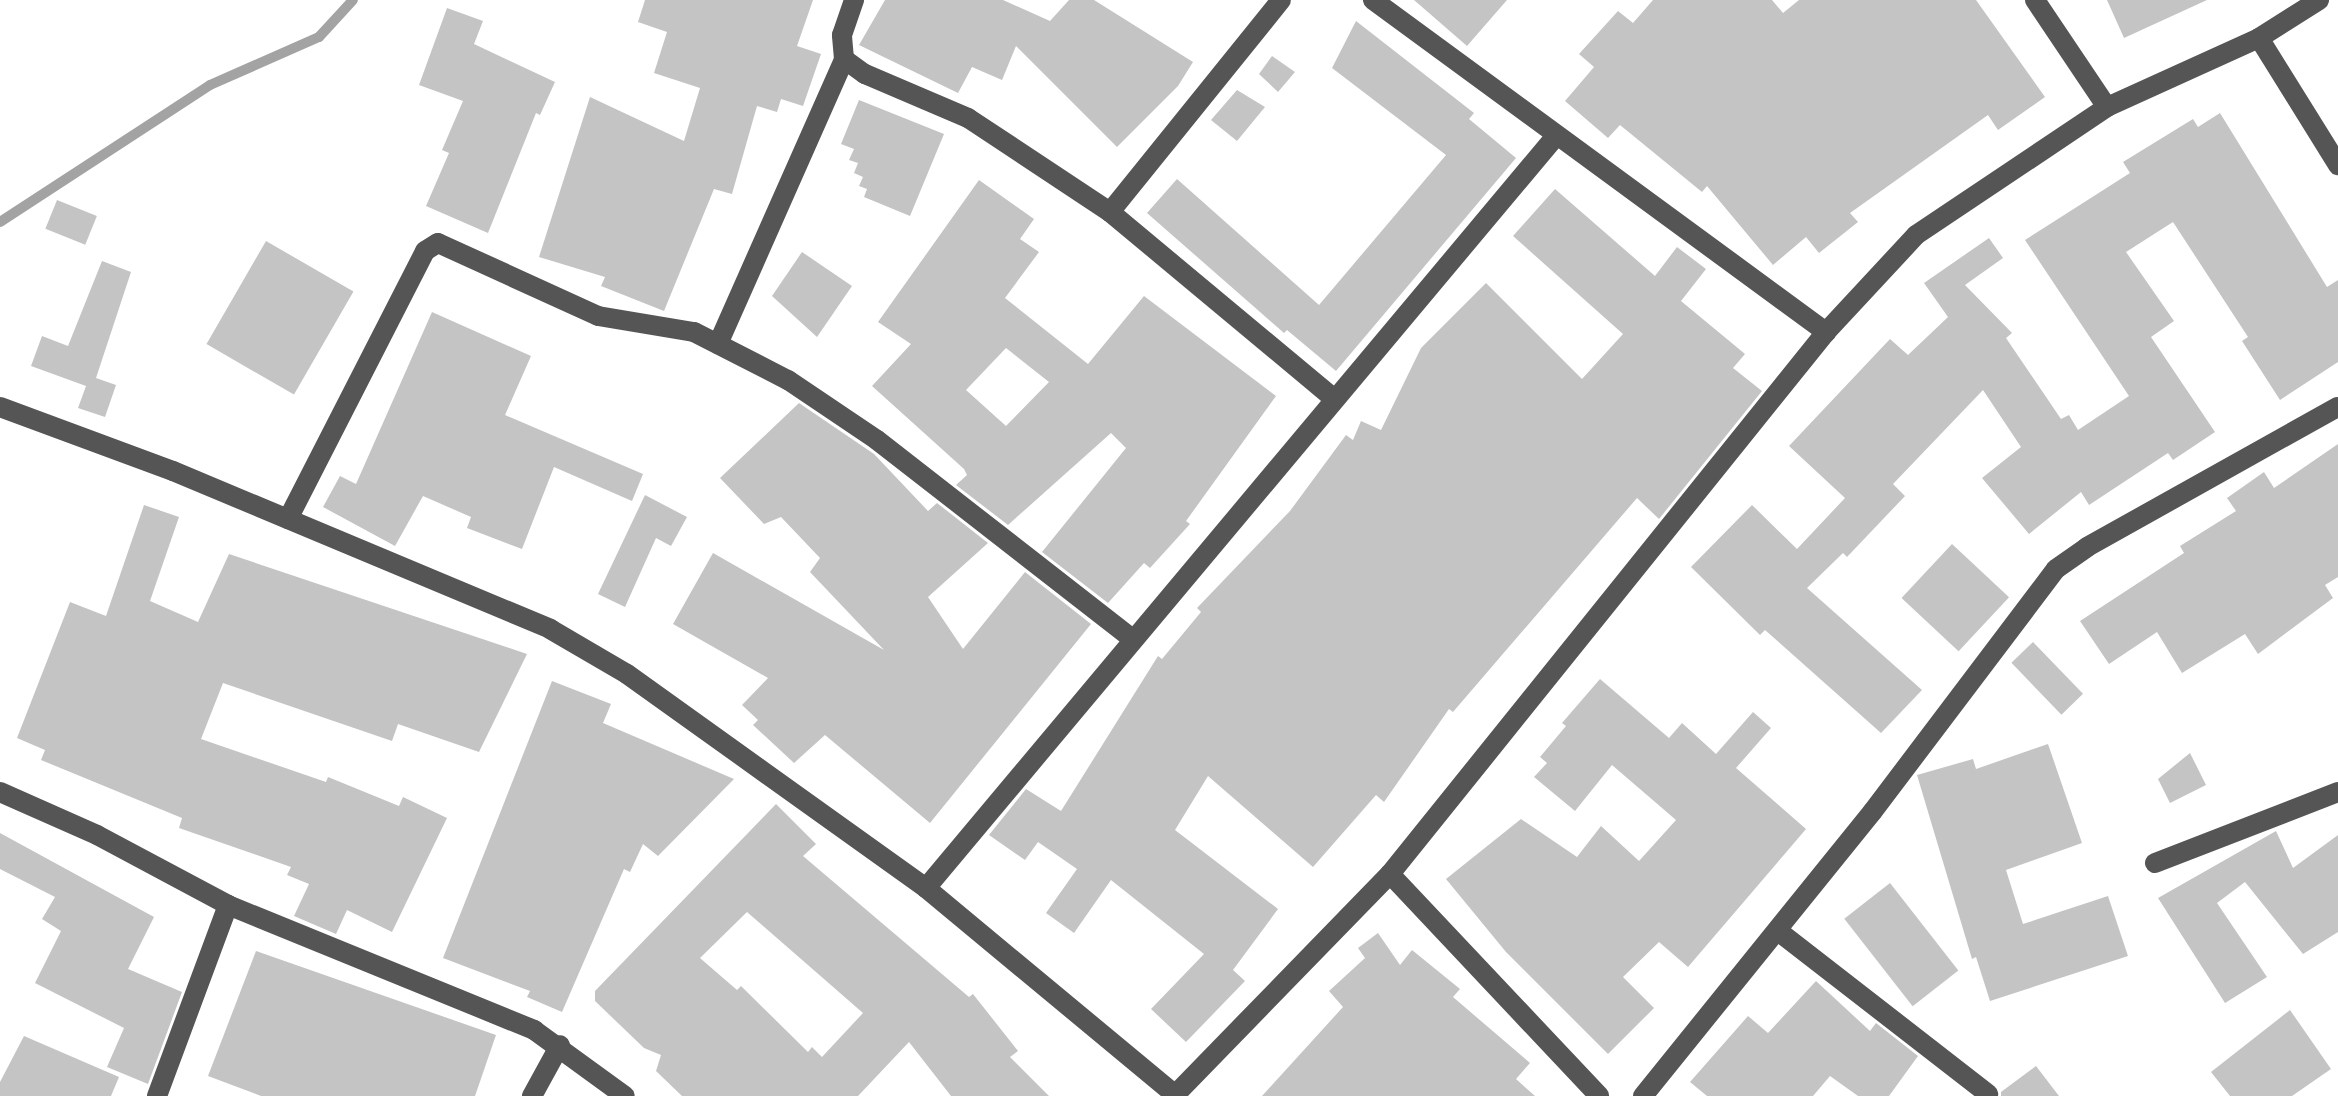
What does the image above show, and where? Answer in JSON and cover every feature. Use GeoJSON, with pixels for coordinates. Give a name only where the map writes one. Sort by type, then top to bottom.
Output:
{"type":"FeatureCollection","features":[{"type":"Feature","properties":{"kind":"street"},"geometry":{"type":"LineString","coordinates":[[718,344],[844,59],[842,35],[854,0]]}},
{"type":"Feature","properties":{"kind":"street"},"geometry":{"type":"LineString","coordinates":[[1110,212],[1281,0]]}},
{"type":"Feature","properties":{"kind":"street"},"geometry":{"type":"LineString","coordinates":[[1373,0],[1555,137],[1826,332]]}},
{"type":"Feature","properties":{"kind":"street"},"geometry":{"type":"LineString","coordinates":[[2035,0],[2107,107]]}},
{"type":"Feature","properties":{"kind":"street"},"geometry":{"type":"LineString","coordinates":[[0,407],[288,519],[576,644],[699,723],[926,888],[1174,1096],[1390,874],[1826,332],[1916,235],[2107,107],[2259,38],[2319,0]]}},
{"type":"Feature","properties":{"kind":"street"},"geometry":{"type":"LineString","coordinates":[[2259,38],[2338,165]]}},
{"type":"Feature","properties":{"kind":"street"},"geometry":{"type":"LineString","coordinates":[[844,59],[865,74],[968,118],[1110,212],[1332,397]]}},
{"type":"Feature","properties":{"kind":"street"},"geometry":{"type":"LineString","coordinates":[[926,888],[1332,397],[1555,137]]}},
{"type":"Feature","properties":{"kind":"street"},"geometry":{"type":"LineString","coordinates":[[288,519],[425,251],[438,243],[598,316],[694,332],[788,380],[877,440],[1131,638]]}},
{"type":"Feature","properties":{"kind":"street"},"geometry":{"type":"LineString","coordinates":[[1643,1096],[1778,931],[2056,569],[2087,547],[2338,407]]}},
{"type":"Feature","properties":{"kind":"street"},"geometry":{"type":"LineString","coordinates":[[0,792],[97,835],[228,905],[376,962],[560,1045],[625,1096]]}},
{"type":"Feature","properties":{"kind":"street"},"geometry":{"type":"LineString","coordinates":[[2155,863],[2338,792]]}},
{"type":"Feature","properties":{"kind":"street"},"geometry":{"type":"LineString","coordinates":[[1390,874],[1599,1096]]}},
{"type":"Feature","properties":{"kind":"street"},"geometry":{"type":"LineString","coordinates":[[157,1096],[228,905]]}},
{"type":"Feature","properties":{"kind":"street"},"geometry":{"type":"LineString","coordinates":[[1778,931],[1988,1094]]}},
{"type":"Feature","properties":{"kind":"street"},"geometry":{"type":"LineString","coordinates":[[532,1096],[560,1045]]}},
{"type":"Feature","properties":{"kind":"building"},"geometry":{"type":"Polygon","coordinates":[[[645,0],[813,0],[797,46],[821,54],[803,106],[781,99],[777,112],[757,106],[732,194],[714,189],[664,311],[601,286],[605,277],[539,257],[590,97],[684,141],[700,88],[654,73],[667,32],[638,22],[645,0]]]}},
{"type":"Feature","properties":{"kind":"building"},"geometry":{"type":"Polygon","coordinates":[[[885,0],[1003,0],[1050,21],[1069,0],[1094,0],[1193,62],[1178,86],[1117,147],[1016,46],[1002,80],[972,67],[958,93],[859,45],[885,0]]]}},
{"type":"Feature","properties":{"kind":"building"},"geometry":{"type":"Polygon","coordinates":[[[1414,0],[1507,0],[1467,46],[1414,0]]]}},
{"type":"Feature","properties":{"kind":"building"},"geometry":{"type":"Polygon","coordinates":[[[1653,0],[1772,0],[1783,13],[1799,0],[1976,0],[2045,97],[1998,130],[1988,115],[1850,213],[1858,222],[1819,253],[1806,237],[1773,265],[1707,186],[1702,192],[1620,125],[1608,138],[1565,101],[1594,67],[1579,54],[1618,11],[1633,23],[1653,0]]]}},
{"type":"Feature","properties":{"kind":"building"},"geometry":{"type":"Polygon","coordinates":[[[2107,0],[2207,0],[2124,38],[2107,0]]]}},
{"type":"Feature","properties":{"kind":"building"},"geometry":{"type":"Polygon","coordinates":[[[447,8],[483,21],[474,44],[555,82],[540,115],[536,113],[488,233],[426,206],[449,153],[442,150],[463,101],[419,85],[447,8]]]}},
{"type":"Feature","properties":{"kind":"building"},"geometry":{"type":"Polygon","coordinates":[[[1356,21],[1474,113],[1469,119],[1516,158],[1336,371],[1287,330],[1284,333],[1147,213],[1177,179],[1319,305],[1446,155],[1332,68],[1356,21]]]}},
{"type":"Feature","properties":{"kind":"building"},"geometry":{"type":"Polygon","coordinates":[[[1272,56],[1295,72],[1278,92],[1259,74],[1272,56]]]}},
{"type":"Feature","properties":{"kind":"building"},"geometry":{"type":"Polygon","coordinates":[[[1237,90],[1265,107],[1237,141],[1211,120],[1237,90]]]}},
{"type":"Feature","properties":{"kind":"building"},"geometry":{"type":"Polygon","coordinates":[[[859,100],[944,134],[910,216],[864,197],[867,189],[859,186],[863,177],[854,173],[858,163],[849,160],[854,149],[841,144],[859,100]]]}},
{"type":"Feature","properties":{"kind":"building"},"geometry":{"type":"Polygon","coordinates":[[[2220,113],[2327,287],[2338,280],[2338,362],[2280,400],[2242,341],[2248,337],[2173,222],[2126,252],[2174,321],[2151,337],[2215,432],[2173,460],[2168,453],[2089,505],[2081,492],[2029,534],[1982,478],[2021,447],[1983,390],[1893,484],[1905,496],[1847,557],[1843,553],[1807,588],[1922,690],[1881,733],[1765,630],[1760,635],[1691,567],[1752,505],[1797,549],[1845,498],[1789,446],[1890,339],[1908,355],[1948,317],[1924,283],[1989,238],[2003,258],[1965,285],[2012,333],[2006,338],[2061,419],[2069,415],[2078,430],[2129,396],[2025,240],[2130,173],[2123,162],[2193,119],[2198,127],[2220,113]]]}},
{"type":"Feature","properties":{"kind":"building"},"geometry":{"type":"Polygon","coordinates":[[[979,180],[1034,219],[1020,239],[1039,252],[1005,298],[1088,364],[1144,296],[1276,396],[1186,521],[1190,524],[1150,568],[1144,563],[1108,603],[1042,552],[1126,448],[1111,433],[1008,525],[956,485],[967,475],[964,469],[872,386],[911,344],[878,322],[979,180]],[[1006,348],[966,390],[1006,426],[1049,382],[1006,348]]]}},
{"type":"Feature","properties":{"kind":"building"},"geometry":{"type":"Polygon","coordinates":[[[1555,189],[1655,276],[1677,247],[1706,269],[1681,301],[1745,354],[1733,368],[1762,391],[1659,519],[1637,498],[1453,712],[1449,709],[1384,802],[1376,795],[1313,867],[1208,776],[1175,830],[1278,909],[1233,970],[1245,981],[1186,1042],[1151,1009],[1204,954],[1111,880],[1074,933],[1046,913],[1077,869],[1038,842],[1025,860],[989,835],[1026,789],[1061,811],[1158,656],[1162,659],[1201,612],[1197,608],[1290,511],[1346,435],[1353,440],[1361,421],[1381,430],[1421,348],[1486,283],[1582,379],[1623,334],[1513,236],[1555,189]]]}},
{"type":"Feature","properties":{"kind":"building"},"geometry":{"type":"Polygon","coordinates":[[[57,200],[97,216],[85,245],[45,229],[57,200]]]}},
{"type":"Feature","properties":{"kind":"building"},"geometry":{"type":"Polygon","coordinates":[[[266,241],[353,292],[294,395],[207,344],[266,241]]]}},
{"type":"Feature","properties":{"kind":"building"},"geometry":{"type":"Polygon","coordinates":[[[802,252],[852,286],[817,337],[772,296],[802,252]]]}},
{"type":"Feature","properties":{"kind":"building"},"geometry":{"type":"Polygon","coordinates":[[[102,261],[131,272],[96,378],[116,385],[105,417],[78,408],[86,386],[31,366],[42,336],[68,346],[102,261]]]}},
{"type":"Feature","properties":{"kind":"building"},"geometry":{"type":"Polygon","coordinates":[[[432,312],[531,356],[505,415],[643,474],[632,501],[554,467],[522,549],[467,528],[471,517],[423,496],[395,546],[323,507],[340,476],[356,484],[432,312]]]}},
{"type":"Feature","properties":{"kind":"building"},"geometry":{"type":"Polygon","coordinates":[[[799,403],[874,454],[928,511],[937,503],[988,543],[928,597],[963,649],[1025,572],[1091,624],[930,823],[825,735],[794,763],[753,725],[758,720],[742,705],[768,678],[673,624],[713,553],[884,650],[810,572],[820,558],[781,517],[764,524],[720,478],[799,403]]]}},
{"type":"Feature","properties":{"kind":"building"},"geometry":{"type":"Polygon","coordinates":[[[2338,444],[2338,577],[2325,585],[2333,598],[2258,654],[2245,634],[2182,673],[2157,632],[2109,664],[2080,621],[2184,553],[2180,546],[2236,511],[2227,498],[2264,472],[2274,488],[2338,444]]]}},
{"type":"Feature","properties":{"kind":"building"},"geometry":{"type":"Polygon","coordinates":[[[645,495],[687,517],[671,546],[656,538],[625,607],[598,594],[645,495]]]}},
{"type":"Feature","properties":{"kind":"building"},"geometry":{"type":"Polygon","coordinates":[[[144,505],[179,517],[150,601],[198,622],[229,554],[527,654],[479,752],[398,724],[392,741],[223,683],[201,739],[326,782],[328,777],[399,806],[403,797],[447,818],[392,932],[347,910],[336,934],[294,916],[309,884],[287,875],[291,867],[179,828],[182,818],[41,760],[45,750],[17,738],[70,602],[106,616],[144,505]]]}},
{"type":"Feature","properties":{"kind":"building"},"geometry":{"type":"Polygon","coordinates":[[[1952,544],[2009,597],[1959,651],[1902,598],[1952,544]]]}},
{"type":"Feature","properties":{"kind":"building"},"geometry":{"type":"Polygon","coordinates":[[[2033,642],[2083,694],[2061,715],[2011,663],[2033,642]]]}},
{"type":"Feature","properties":{"kind":"building"},"geometry":{"type":"Polygon","coordinates":[[[1600,679],[1669,738],[1682,723],[1716,754],[1753,712],[1771,728],[1736,768],[1806,829],[1688,967],[1659,942],[1623,977],[1654,1008],[1608,1054],[1506,952],[1446,879],[1521,819],[1577,857],[1601,826],[1639,861],[1676,820],[1612,765],[1575,811],[1534,777],[1547,763],[1540,757],[1566,726],[1562,723],[1600,679]]]}},
{"type":"Feature","properties":{"kind":"building"},"geometry":{"type":"Polygon","coordinates":[[[552,681],[611,704],[603,723],[734,779],[658,856],[643,844],[630,872],[624,869],[562,1012],[527,997],[530,991],[443,958],[552,681]]]}},
{"type":"Feature","properties":{"kind":"building"},"geometry":{"type":"Polygon","coordinates":[[[2048,744],[2082,843],[2006,870],[2023,924],[2108,896],[2128,956],[1990,1001],[1976,957],[1972,959],[1917,775],[1973,759],[1976,769],[2048,744]]]}},
{"type":"Feature","properties":{"kind":"building"},"geometry":{"type":"Polygon","coordinates":[[[2190,753],[2206,785],[2170,803],[2158,779],[2190,753]]]}},
{"type":"Feature","properties":{"kind":"building"},"geometry":{"type":"Polygon","coordinates":[[[776,804],[816,844],[803,856],[969,997],[973,994],[1018,1051],[1010,1057],[1049,1096],[951,1096],[909,1042],[858,1096],[682,1096],[656,1071],[661,1055],[644,1048],[595,1001],[595,991],[776,804]],[[747,912],[700,958],[737,990],[741,986],[808,1052],[812,1047],[822,1057],[863,1013],[747,912]]]}},
{"type":"Feature","properties":{"kind":"building"},"geometry":{"type":"Polygon","coordinates":[[[2276,831],[2293,868],[2338,835],[2338,932],[2303,954],[2245,882],[2217,903],[2267,977],[2225,1003],[2158,898],[2276,831]]]}},
{"type":"Feature","properties":{"kind":"building"},"geometry":{"type":"Polygon","coordinates":[[[0,833],[154,917],[128,969],[182,992],[148,1084],[107,1067],[124,1028],[35,983],[61,931],[42,919],[55,897],[0,869],[0,833]]]}},
{"type":"Feature","properties":{"kind":"building"},"geometry":{"type":"Polygon","coordinates":[[[1890,883],[1958,970],[1913,1006],[1844,919],[1890,883]]]}},
{"type":"Feature","properties":{"kind":"building"},"geometry":{"type":"Polygon","coordinates":[[[1378,933],[1400,965],[1412,950],[1460,989],[1453,997],[1530,1063],[1516,1079],[1535,1096],[1262,1096],[1343,1007],[1329,991],[1365,958],[1358,948],[1378,933]]]}},
{"type":"Feature","properties":{"kind":"building"},"geometry":{"type":"Polygon","coordinates":[[[256,951],[496,1035],[475,1096],[261,1096],[208,1076],[256,951]]]}},
{"type":"Feature","properties":{"kind":"building"},"geometry":{"type":"Polygon","coordinates":[[[1816,981],[1870,1031],[1876,1023],[1918,1056],[1889,1096],[1858,1096],[1830,1076],[1813,1096],[1707,1096],[1690,1082],[1748,1016],[1768,1033],[1816,981]]]}},
{"type":"Feature","properties":{"kind":"building"},"geometry":{"type":"Polygon","coordinates":[[[2290,1010],[2331,1069],[2292,1096],[2230,1096],[2211,1072],[2290,1010]]]}},
{"type":"Feature","properties":{"kind":"building"},"geometry":{"type":"Polygon","coordinates":[[[24,1036],[119,1077],[111,1096],[0,1096],[0,1082],[24,1036]]]}},
{"type":"Feature","properties":{"kind":"building"},"geometry":{"type":"Polygon","coordinates":[[[2036,1066],[2059,1096],[2001,1096],[2001,1092],[2036,1066]]]}},
{"type":"Feature","properties":{"kind":"waterway"},"geometry":{"type":"LineString","coordinates":[[0,222],[210,85],[319,37],[353,0]]}}]}
